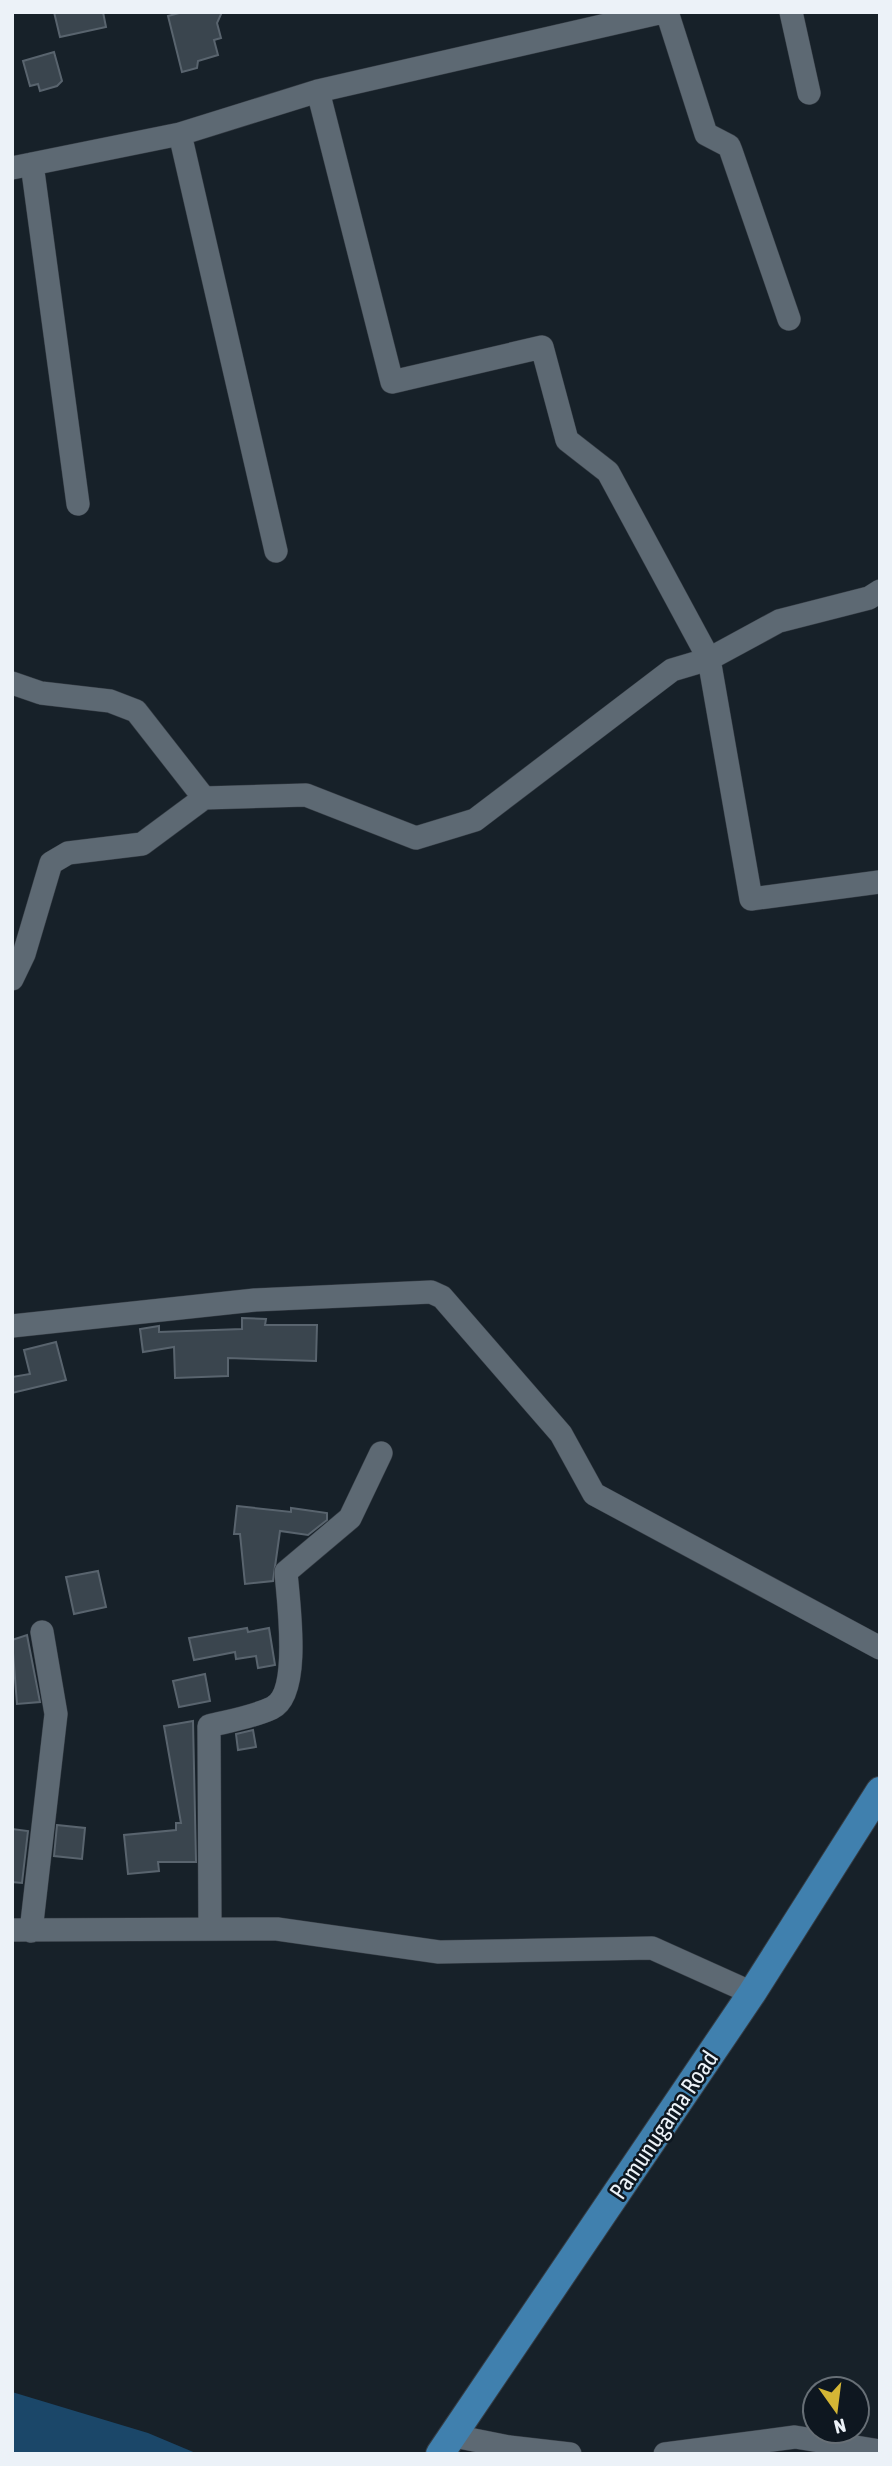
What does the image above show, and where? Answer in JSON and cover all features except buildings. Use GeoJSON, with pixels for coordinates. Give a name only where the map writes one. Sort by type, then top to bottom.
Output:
{"type":"FeatureCollection","features":[{"type":"Feature","properties":{"kind":"main road","name":"Pamunugama Road"},"geometry":{"type":"LineString","coordinates":[[447,2445],[752,1993],[880,1791]]}},
{"type":"Feature","properties":{"kind":"street"},"geometry":{"type":"LineString","coordinates":[[78,504],[22,166],[180,134],[318,91],[665,12],[706,134],[729,146],[789,319]]}},
{"type":"Feature","properties":{"kind":"street"},"geometry":{"type":"LineString","coordinates":[[791,12],[809,93]]}},
{"type":"Feature","properties":{"kind":"street"},"geometry":{"type":"LineString","coordinates":[[318,91],[392,382],[542,347],[567,440],[608,472],[709,659],[751,899],[878,882]]}},
{"type":"Feature","properties":{"kind":"street"},"geometry":{"type":"LineString","coordinates":[[180,134],[276,551]]}},
{"type":"Feature","properties":{"kind":"street"},"geometry":{"type":"LineString","coordinates":[[12,979],[24,954],[51,863],[68,853],[142,844],[204,797],[306,795],[416,838],[475,820],[672,670],[709,659],[779,621],[869,598],[880,591]]}},
{"type":"Feature","properties":{"kind":"street"},"geometry":{"type":"LineString","coordinates":[[12,683],[41,693],[110,701],[136,711],[204,797]]}},
{"type":"Feature","properties":{"kind":"street"},"geometry":{"type":"LineString","coordinates":[[12,1326],[255,1300],[431,1292],[442,1297],[561,1434],[594,1494],[880,1648]]}},
{"type":"Feature","properties":{"kind":"street"},"geometry":{"type":"LineString","coordinates":[[210,1928],[209,1726],[274,1708],[283,1698],[292,1663],[286,1572],[350,1518],[382,1453]]}},
{"type":"Feature","properties":{"kind":"street"},"geometry":{"type":"LineString","coordinates":[[42,1632],[56,1714],[22,1930],[277,1929],[439,1952],[652,1948],[752,1993]]}},
{"type":"Feature","properties":{"kind":"street"},"geometry":{"type":"LineString","coordinates":[[665,2454],[795,2437],[880,2451]]}},
{"type":"Feature","properties":{"kind":"street"},"geometry":{"type":"LineString","coordinates":[[447,2445],[509,2447],[570,2454]]}},
{"type":"Feature","properties":{"kind":"water"},"geometry":{"type":"Polygon","coordinates":[[[12,2392],[148,2433],[198,2454],[12,2454],[12,2392]]]}}]}
